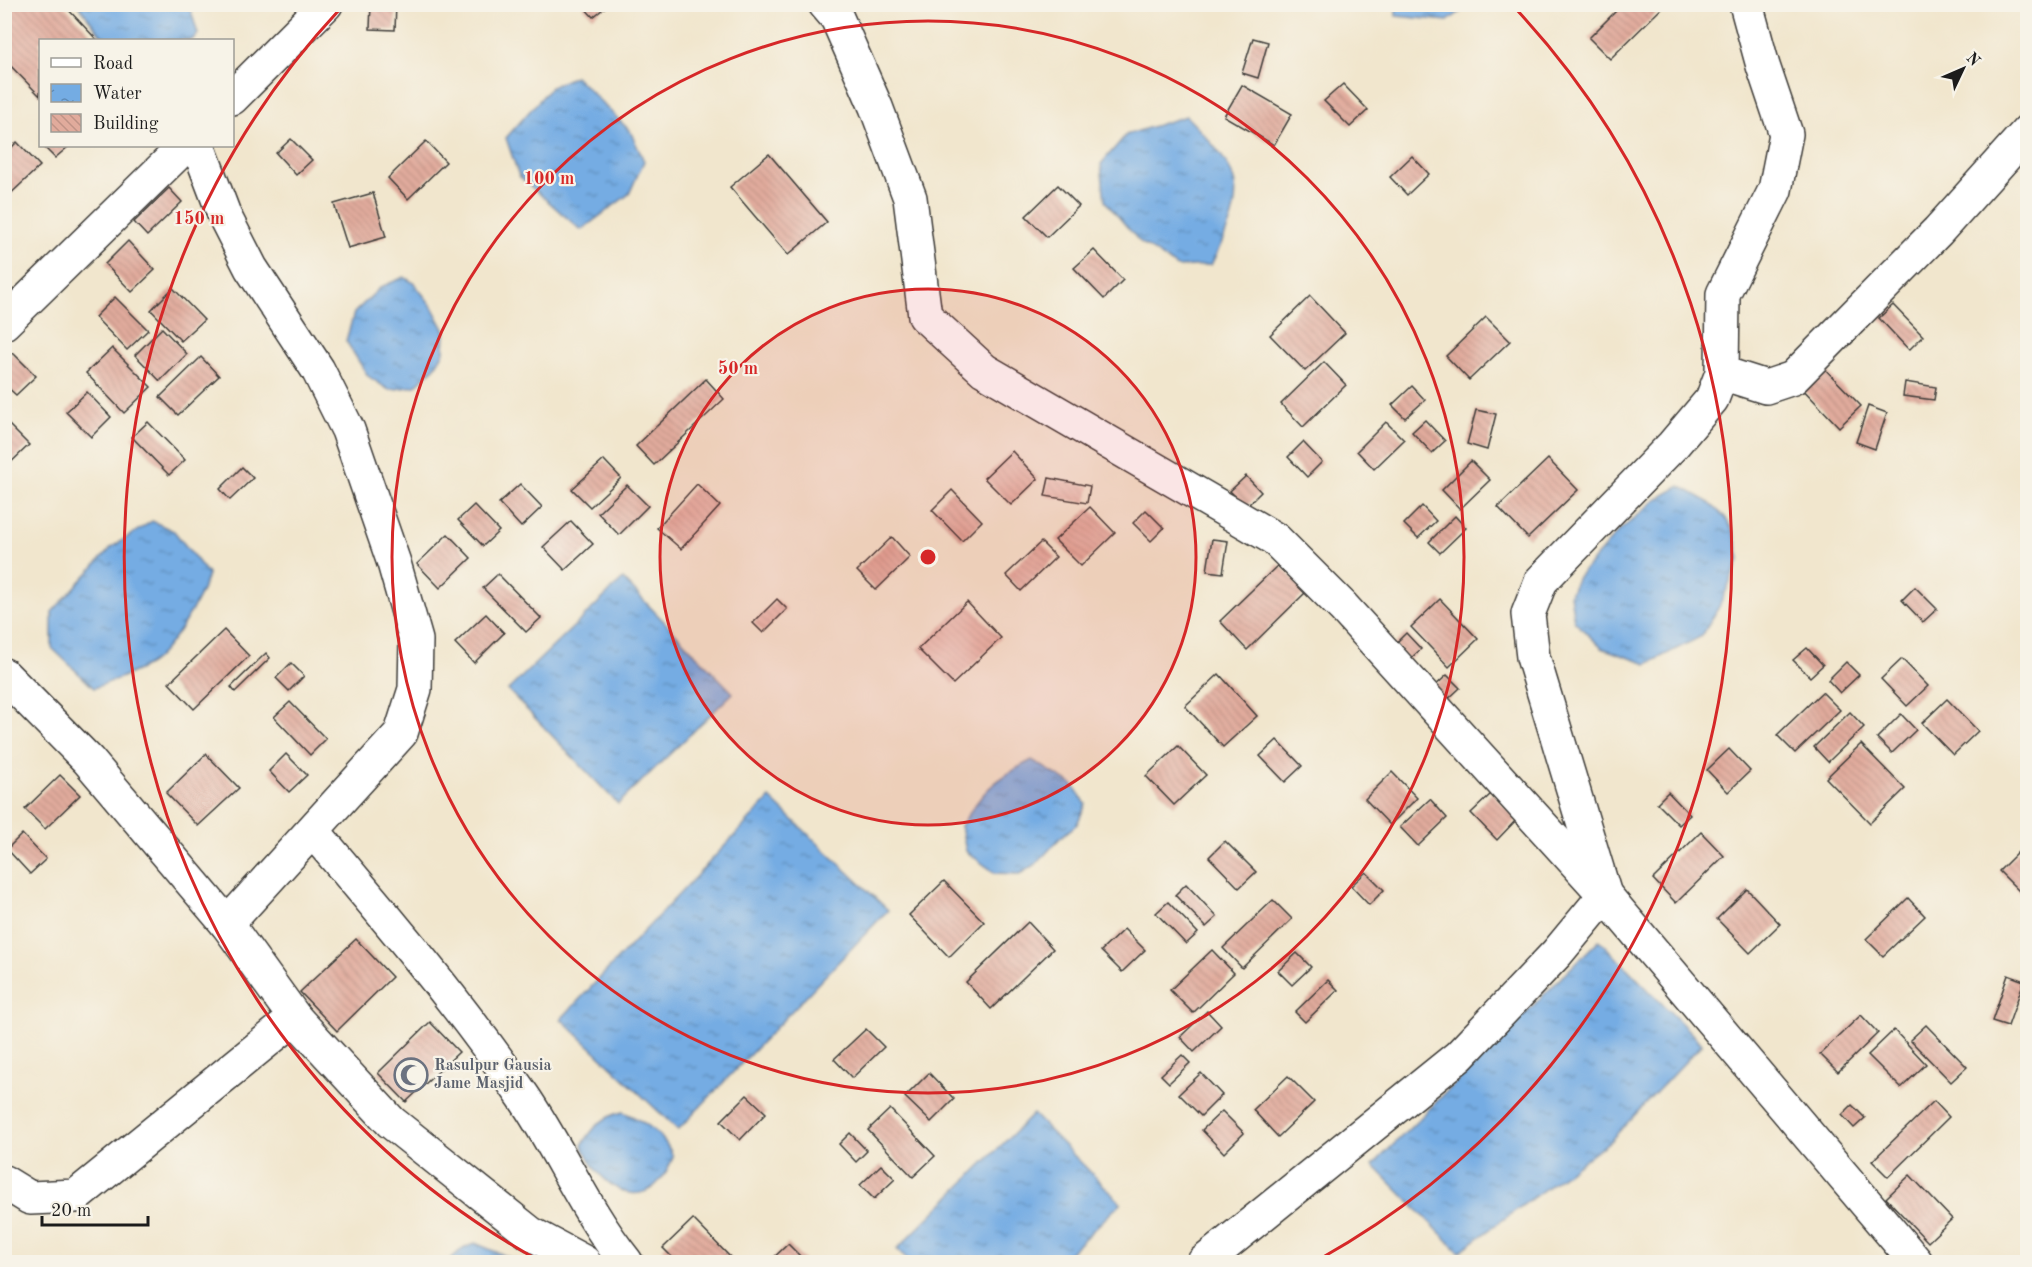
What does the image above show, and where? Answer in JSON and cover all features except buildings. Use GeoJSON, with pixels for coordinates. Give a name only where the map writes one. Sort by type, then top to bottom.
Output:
{"type":"FeatureCollection","features":[{"type":"Feature","properties":{"kind":"street"},"geometry":{"type":"LineString","coordinates":[[234,96],[326,4]]}},
{"type":"Feature","properties":{"kind":"street"},"geometry":{"type":"LineString","coordinates":[[825,4],[837,18],[876,107],[910,198],[925,316],[984,370],[1275,539],[1343,607],[1605,895],[1916,1263]]}},
{"type":"Feature","properties":{"kind":"street"},"geometry":{"type":"LineString","coordinates":[[1605,895],[1533,657],[1528,614],[1541,581],[1673,445],[1713,399],[1722,373],[1720,348],[1723,294],[1775,190],[1786,134],[1763,66],[1746,4]]}},
{"type":"Feature","properties":{"kind":"street"},"geometry":{"type":"LineString","coordinates":[[1722,373],[1766,387],[1793,378],[1938,231],[2028,131]]}},
{"type":"Feature","properties":{"kind":"street"},"geometry":{"type":"LineString","coordinates":[[4,323],[184,147]]}},
{"type":"Feature","properties":{"kind":"street"},"geometry":{"type":"LineString","coordinates":[[198,147],[225,217],[250,268],[318,370],[348,430],[394,563],[416,640],[415,689],[401,733],[227,924]]}},
{"type":"Feature","properties":{"kind":"street"},"geometry":{"type":"LineString","coordinates":[[4,675],[88,760],[227,924],[295,1018],[391,1122],[530,1233],[584,1263]]}},
{"type":"Feature","properties":{"kind":"street"},"geometry":{"type":"LineString","coordinates":[[313,831],[432,972],[517,1088],[601,1230],[626,1263]]}},
{"type":"Feature","properties":{"kind":"street"},"geometry":{"type":"LineString","coordinates":[[1203,1263],[1459,1056],[1557,953],[1605,895]]}},
{"type":"Feature","properties":{"kind":"street"},"geometry":{"type":"LineString","coordinates":[[4,1182],[30,1198],[76,1196],[295,1018]]}},
{"type":"Feature","properties":{"kind":"water"},"geometry":{"type":"Polygon","coordinates":[[[1396,4],[1469,5],[1448,21],[1396,16],[1396,4]]]}},
{"type":"Feature","properties":{"kind":"water"},"geometry":{"type":"Polygon","coordinates":[[[78,5],[186,5],[191,11],[198,34],[193,39],[104,39],[78,5]]]}},
{"type":"Feature","properties":{"kind":"water"},"geometry":{"type":"Polygon","coordinates":[[[575,76],[630,131],[644,161],[629,194],[581,230],[519,176],[506,138],[551,87],[575,76]]]}},
{"type":"Feature","properties":{"kind":"water"},"geometry":{"type":"Polygon","coordinates":[[[1186,116],[1206,137],[1230,169],[1235,184],[1235,200],[1231,218],[1211,265],[1177,267],[1139,241],[1105,201],[1101,164],[1126,135],[1186,116]]]}},
{"type":"Feature","properties":{"kind":"water"},"geometry":{"type":"Polygon","coordinates":[[[404,277],[414,283],[431,305],[445,331],[444,352],[435,367],[415,386],[389,390],[368,376],[346,341],[354,313],[381,287],[404,277]]]}},
{"type":"Feature","properties":{"kind":"water"},"geometry":{"type":"Polygon","coordinates":[[[1680,486],[1707,501],[1725,517],[1733,531],[1740,558],[1720,605],[1702,636],[1647,664],[1602,648],[1574,621],[1570,594],[1578,577],[1618,532],[1657,499],[1680,486]]]}},
{"type":"Feature","properties":{"kind":"water"},"geometry":{"type":"Polygon","coordinates":[[[152,521],[174,531],[208,574],[205,584],[174,638],[155,660],[134,672],[94,688],[52,648],[52,612],[112,547],[152,521]]]}},
{"type":"Feature","properties":{"kind":"water"},"geometry":{"type":"Polygon","coordinates":[[[623,579],[733,693],[618,804],[508,690],[623,579]]]}},
{"type":"Feature","properties":{"kind":"water"},"geometry":{"type":"Polygon","coordinates":[[[1032,760],[1073,785],[1086,804],[1077,824],[1061,837],[1036,864],[1020,874],[995,873],[966,851],[961,826],[983,794],[1008,773],[1032,760]]]}},
{"type":"Feature","properties":{"kind":"water"},"geometry":{"type":"Polygon","coordinates":[[[770,798],[888,910],[678,1130],[561,1019],[770,798]]]}},
{"type":"Feature","properties":{"kind":"water"},"geometry":{"type":"Polygon","coordinates":[[[1599,940],[1702,1044],[1610,1141],[1459,1252],[1373,1165],[1599,940]]]}},
{"type":"Feature","properties":{"kind":"water"},"geometry":{"type":"Polygon","coordinates":[[[623,1112],[653,1129],[665,1142],[673,1157],[658,1182],[649,1190],[640,1193],[630,1193],[608,1182],[594,1167],[582,1145],[599,1124],[623,1112]]]}},
{"type":"Feature","properties":{"kind":"water"},"geometry":{"type":"Polygon","coordinates":[[[1033,1114],[1121,1203],[1060,1262],[910,1262],[897,1249],[1033,1114]]]}},
{"type":"Feature","properties":{"kind":"water"},"geometry":{"type":"Polygon","coordinates":[[[475,1243],[519,1262],[447,1262],[461,1250],[475,1243]]]}},
{"type":"Feature","properties":{"kind":"place","name":"Rasulpur Gausia Jame Masjid"},"geometry":{"type":"Point","coordinates":[411,1075]}}]}
